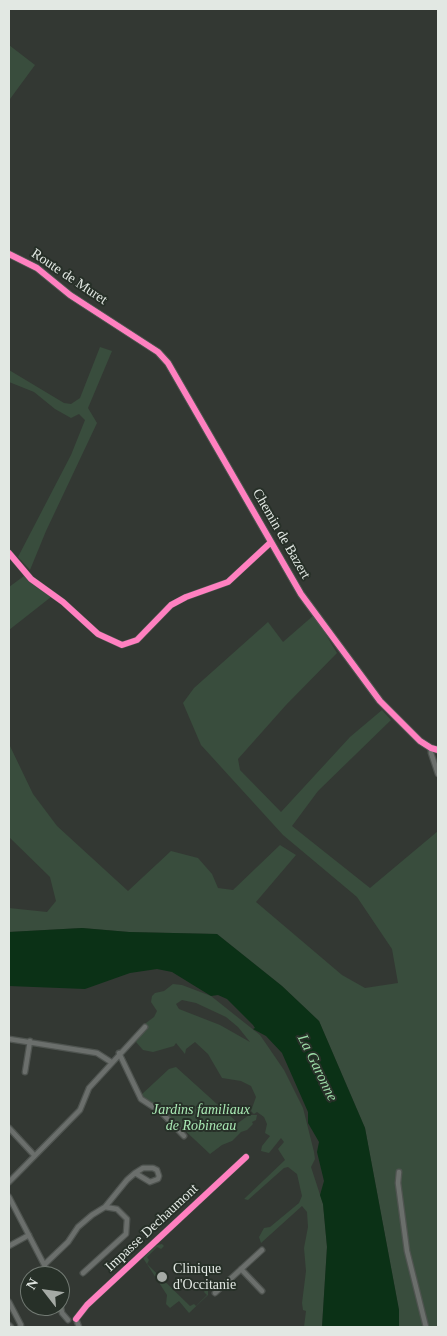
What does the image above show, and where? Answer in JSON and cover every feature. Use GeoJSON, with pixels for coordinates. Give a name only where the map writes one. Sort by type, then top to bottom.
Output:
{"type":"FeatureCollection","features":[{"type":"Feature","properties":{"kind":"street","name":"Route de Muret"},"geometry":{"type":"LineString","coordinates":[[9,254],[37,268],[70,295],[115,322]]}},
{"type":"Feature","properties":{"kind":"street","name":"Chemin de Bazert"},"geometry":{"type":"LineString","coordinates":[[115,322],[158,352],[168,363],[301,594],[380,701],[399,722],[431,748],[438,750]]}},
{"type":"Feature","properties":{"kind":"street"},"geometry":{"type":"LineString","coordinates":[[9,553],[24,573],[63,602],[98,634],[111,642],[130,644],[137,640],[171,605],[186,596],[228,582],[270,543]]}},
{"type":"Feature","properties":{"kind":"street"},"geometry":{"type":"LineString","coordinates":[[431,748],[430,753],[438,774]]}},
{"type":"Feature","properties":{"kind":"street"},"geometry":{"type":"LineString","coordinates":[[9,1182],[80,1110],[89,1088],[145,1027]]}},
{"type":"Feature","properties":{"kind":"street"},"geometry":{"type":"LineString","coordinates":[[9,1039],[96,1052],[111,1062]]}},
{"type":"Feature","properties":{"kind":"street"},"geometry":{"type":"LineString","coordinates":[[25,1072],[30,1041]]}},
{"type":"Feature","properties":{"kind":"street"},"geometry":{"type":"LineString","coordinates":[[119,1054],[140,1097],[161,1112],[184,1136]]}},
{"type":"Feature","properties":{"kind":"street"},"geometry":{"type":"LineString","coordinates":[[9,1128],[34,1156]]}},
{"type":"Feature","properties":{"kind":"street","name":"Impasse Dechaumont"},"geometry":{"type":"LineString","coordinates":[[76,1320],[87,1305],[246,1157]]}},
{"type":"Feature","properties":{"kind":"street"},"geometry":{"type":"LineString","coordinates":[[9,1197],[45,1264],[68,1242],[78,1227],[105,1207],[135,1173],[149,1166],[157,1170],[160,1176],[158,1179],[150,1182],[135,1173]]}},
{"type":"Feature","properties":{"kind":"street"},"geometry":{"type":"LineString","coordinates":[[399,1172],[398,1183],[407,1251],[426,1327]]}},
{"type":"Feature","properties":{"kind":"street"},"geometry":{"type":"LineString","coordinates":[[83,1273],[126,1234],[127,1219],[117,1209],[105,1207]]}},
{"type":"Feature","properties":{"kind":"street"},"geometry":{"type":"LineString","coordinates":[[9,1246],[29,1235]]}},
{"type":"Feature","properties":{"kind":"street"},"geometry":{"type":"LineString","coordinates":[[215,1292],[262,1250]]}},
{"type":"Feature","properties":{"kind":"street"},"geometry":{"type":"LineString","coordinates":[[242,1269],[262,1291]]}},
{"type":"Feature","properties":{"kind":"street"},"geometry":{"type":"LineString","coordinates":[[9,1302],[21,1325],[20,1327]]}},
{"type":"Feature","properties":{"kind":"street"},"geometry":{"type":"LineString","coordinates":[[64,1316],[67,1323],[70,1318],[76,1320],[79,1327]]}},
{"type":"Feature","properties":{"kind":"green space"},"geometry":{"type":"Polygon","coordinates":[[[9,45],[35,65],[10,99],[9,98],[9,45]]]}},
{"type":"Feature","properties":{"kind":"green space"},"geometry":{"type":"Polygon","coordinates":[[[100,347],[112,351],[88,408],[97,423],[46,531],[30,570],[18,557],[71,455],[85,420],[79,414],[71,418],[55,409],[34,392],[9,382],[9,370],[64,403],[71,404],[80,398],[100,347]]]}},
{"type":"Feature","properties":{"kind":"green space"},"geometry":{"type":"Polygon","coordinates":[[[24,576],[51,597],[9,630],[9,587],[24,576]]]}},
{"type":"Feature","properties":{"kind":"green space"},"geometry":{"type":"Polygon","coordinates":[[[314,615],[337,653],[286,705],[238,759],[240,770],[281,812],[350,737],[382,710],[391,720],[318,791],[292,826],[370,888],[438,831],[438,1327],[399,1327],[399,1310],[365,1128],[319,1021],[282,986],[217,934],[129,932],[82,928],[9,932],[9,908],[47,912],[56,901],[50,877],[9,837],[9,744],[33,794],[57,826],[128,891],[171,851],[198,858],[212,874],[218,888],[233,890],[280,845],[296,855],[256,902],[342,975],[365,988],[398,983],[392,949],[357,897],[283,835],[201,745],[183,703],[194,688],[268,622],[283,642],[314,615]]]}},
{"type":"Feature","properties":{"kind":"green space"},"geometry":{"type":"Polygon","coordinates":[[[173,984],[182,985],[211,996],[260,1035],[284,1070],[303,1108],[315,1159],[311,1167],[323,1204],[327,1247],[322,1327],[304,1327],[306,1311],[303,1310],[302,1303],[306,1271],[304,1248],[308,1227],[307,1212],[302,1206],[261,1243],[259,1237],[264,1228],[270,1227],[299,1203],[302,1196],[297,1174],[288,1167],[284,1168],[248,1200],[244,1199],[285,1160],[278,1149],[284,1142],[281,1138],[269,1153],[261,1151],[262,1146],[270,1136],[265,1133],[267,1124],[264,1117],[257,1112],[254,1114],[251,1111],[256,1097],[251,1086],[241,1081],[222,1078],[208,1054],[195,1042],[186,1049],[185,1054],[176,1043],[174,1046],[153,1052],[143,1050],[136,1042],[146,1023],[154,1017],[157,1011],[151,1002],[152,996],[155,993],[164,991],[173,984]],[[182,1000],[176,1004],[179,1009],[220,1025],[250,1042],[238,1027],[226,1017],[196,1003],[182,1000]]]}},
{"type":"Feature","properties":{"kind":"green space","name":"Jardins familiaux de Robineau"},"geometry":{"type":"Polygon","coordinates":[[[176,1067],[238,1123],[249,1115],[257,1115],[256,1120],[252,1122],[253,1124],[247,1130],[241,1132],[232,1141],[222,1145],[210,1154],[163,1110],[151,1104],[141,1095],[169,1069],[176,1067]]]}},
{"type":"Feature","properties":{"kind":"green space"},"geometry":{"type":"Polygon","coordinates":[[[162,1244],[164,1246],[161,1249],[157,1247],[147,1257],[149,1260],[147,1264],[190,1306],[194,1304],[196,1306],[207,1295],[204,1292],[206,1289],[208,1291],[208,1295],[189,1313],[179,1301],[170,1308],[166,1304],[167,1295],[143,1258],[157,1245],[162,1244]]]}},
{"type":"Feature","properties":{"kind":"water","name":"La Garonne"},"geometry":{"type":"Polygon","coordinates":[[[82,928],[129,932],[217,934],[282,986],[319,1021],[365,1128],[399,1310],[399,1327],[322,1327],[327,1247],[323,1204],[320,1195],[324,1181],[317,1152],[319,1142],[308,1123],[308,1112],[282,1053],[266,1036],[253,1029],[255,1028],[253,1025],[227,999],[218,995],[211,996],[172,972],[157,969],[130,973],[85,989],[9,986],[9,932],[82,928]]]}},
{"type":"Feature","properties":{"kind":"cycle path"},"geometry":{"type":"LineString","coordinates":[[9,254],[37,268],[70,295],[158,352],[168,363],[301,594],[380,701],[420,741],[438,750]]}},
{"type":"Feature","properties":{"kind":"cycle path"},"geometry":{"type":"LineString","coordinates":[[9,553],[31,579],[63,602],[98,634],[122,645],[137,640],[171,605],[186,597],[228,582],[270,543]]}},
{"type":"Feature","properties":{"kind":"cycle path"},"geometry":{"type":"LineString","coordinates":[[76,1319],[87,1305],[246,1157]]}},
{"type":"Feature","properties":{"kind":"place","name":"Clinique d'Occitanie"},"geometry":{"type":"Point","coordinates":[162,1277]}}]}
